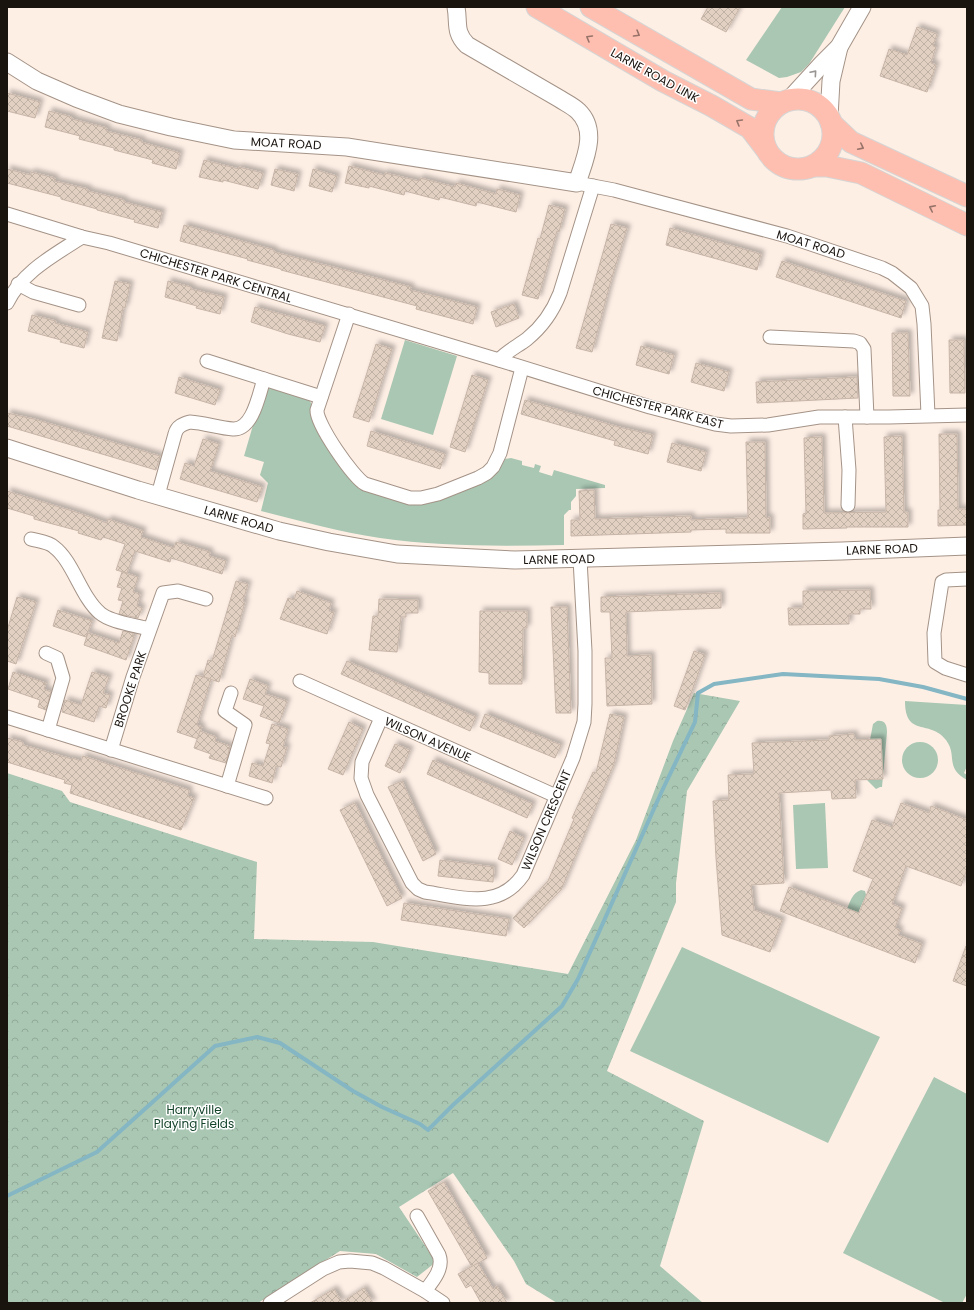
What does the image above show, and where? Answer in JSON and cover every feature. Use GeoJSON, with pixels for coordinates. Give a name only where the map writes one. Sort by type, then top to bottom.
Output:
{"type":"FeatureCollection","features":[{"type":"Feature","properties":{"kind":"main road","name":"LARNE ROAD LINK"},"geometry":{"type":"LineString","coordinates":[[537,7],[663,81],[712,106],[750,128],[766,149]]}},
{"type":"Feature","properties":{"kind":"main road"},"geometry":{"type":"LineString","coordinates":[[591,7],[751,99],[786,101],[800,99],[810,100],[817,104],[824,110],[830,120],[833,128],[833,139],[830,150],[823,159],[813,166]]}},
{"type":"Feature","properties":{"kind":"main road"},"geometry":{"type":"LineString","coordinates":[[786,101],[773,109],[766,118],[763,128],[763,139],[766,149],[772,158],[781,165],[792,169],[827,166],[860,173],[967,225]]}},
{"type":"Feature","properties":{"kind":"main road"},"geometry":{"type":"LineString","coordinates":[[830,120],[851,142],[967,196]]}},
{"type":"Feature","properties":{"kind":"street"},"geometry":{"type":"LineString","coordinates":[[786,101],[839,47],[862,7]]}},
{"type":"Feature","properties":{"kind":"street"},"geometry":{"type":"LineString","coordinates":[[457,8],[457,31],[466,45],[560,99],[580,114],[588,129],[589,138],[586,154],[585,184],[560,293],[556,304],[540,327],[499,360]]}},
{"type":"Feature","properties":{"kind":"street"},"geometry":{"type":"LineString","coordinates":[[830,120],[831,81],[839,47]]}},
{"type":"Feature","properties":{"kind":"street","name":"MOAT ROAD"},"geometry":{"type":"LineString","coordinates":[[7,62],[37,81],[76,98],[119,114],[171,128],[234,140],[347,147],[585,184],[614,190],[787,236],[882,268],[892,273],[911,288],[922,306],[928,415]]}},
{"type":"Feature","properties":{"kind":"street","name":"CHICHESTER PARK CENTRAL"},"geometry":{"type":"LineString","coordinates":[[10,215],[349,314],[499,360]]}},
{"type":"Feature","properties":{"kind":"street"},"geometry":{"type":"LineString","coordinates":[[7,303],[18,284],[38,265],[82,237]]}},
{"type":"Feature","properties":{"kind":"street"},"geometry":{"type":"LineString","coordinates":[[18,284],[33,292],[79,305]]}},
{"type":"Feature","properties":{"kind":"street"},"geometry":{"type":"LineString","coordinates":[[349,314],[317,413],[321,426],[357,477],[364,483],[410,498],[421,498],[438,494],[478,478],[492,469],[500,453],[522,368]]}},
{"type":"Feature","properties":{"kind":"street"},"geometry":{"type":"LineString","coordinates":[[770,337],[854,341],[860,343],[864,349],[868,418]]}},
{"type":"Feature","properties":{"kind":"street","name":"CHICHESTER PARK EAST"},"geometry":{"type":"LineString","coordinates":[[499,360],[650,407],[715,424],[731,426],[768,425],[819,417],[868,418],[967,415]]}},
{"type":"Feature","properties":{"kind":"street"},"geometry":{"type":"LineString","coordinates":[[207,362],[322,397]]}},
{"type":"Feature","properties":{"kind":"street"},"geometry":{"type":"LineString","coordinates":[[158,495],[178,427],[190,422],[233,429],[242,427],[247,424],[252,416],[264,379]]}},
{"type":"Feature","properties":{"kind":"street"},"geometry":{"type":"LineString","coordinates":[[845,417],[849,470],[848,505]]}},
{"type":"Feature","properties":{"kind":"street","name":"LARNE ROAD"},"geometry":{"type":"LineString","coordinates":[[7,448],[92,476],[279,531],[329,542],[398,554],[515,560],[967,546]]}},
{"type":"Feature","properties":{"kind":"street"},"geometry":{"type":"LineString","coordinates":[[31,539],[54,546],[65,559],[99,613],[107,618],[149,629]]}},
{"type":"Feature","properties":{"kind":"street","name":"WILSON CRESCENT"},"geometry":{"type":"LineString","coordinates":[[381,718],[362,762],[362,781],[367,795],[412,883],[421,891],[478,900],[494,898],[505,892],[523,875],[573,758],[585,716],[585,651],[580,559]]}},
{"type":"Feature","properties":{"kind":"street"},"geometry":{"type":"LineString","coordinates":[[967,579],[946,580],[942,582],[934,632],[935,662],[946,668],[967,675]]}},
{"type":"Feature","properties":{"kind":"street","name":"BROOKE PARK"},"geometry":{"type":"LineString","coordinates":[[110,750],[149,629],[163,593],[178,591],[206,599]]}},
{"type":"Feature","properties":{"kind":"street"},"geometry":{"type":"LineString","coordinates":[[46,652],[57,658],[63,678],[48,730]]}},
{"type":"Feature","properties":{"kind":"street","name":"WILSON AVENUE"},"geometry":{"type":"LineString","coordinates":[[300,681],[556,796]]}},
{"type":"Feature","properties":{"kind":"street"},"geometry":{"type":"LineString","coordinates":[[227,786],[245,725],[225,711],[231,693]]}},
{"type":"Feature","properties":{"kind":"street"},"geometry":{"type":"LineString","coordinates":[[7,717],[266,798]]}},
{"type":"Feature","properties":{"kind":"street"},"geometry":{"type":"LineString","coordinates":[[417,1216],[441,1261],[438,1272],[425,1291]]}},
{"type":"Feature","properties":{"kind":"street"},"geometry":{"type":"LineString","coordinates":[[270,1303],[323,1269],[331,1265],[350,1261],[372,1263],[384,1268],[443,1303]]}},
{"type":"Feature","properties":{"kind":"green space"},"geometry":{"type":"Polygon","coordinates":[[[782,7],[845,7],[809,64],[801,72],[779,78],[746,60],[782,7]]]}},
{"type":"Feature","properties":{"kind":"green space"},"geometry":{"type":"Polygon","coordinates":[[[405,340],[457,356],[433,435],[381,419],[405,340]]]}},
{"type":"Feature","properties":{"kind":"green space"},"geometry":{"type":"Polygon","coordinates":[[[271,384],[307,396],[313,409],[355,478],[407,502],[504,459],[511,458],[522,461],[522,465],[534,468],[535,464],[541,466],[539,472],[552,476],[554,470],[605,485],[605,488],[576,489],[576,496],[571,502],[571,510],[564,515],[564,545],[472,545],[403,541],[350,533],[261,511],[268,483],[260,475],[264,462],[244,456],[263,391],[271,384]]]}},
{"type":"Feature","properties":{"kind":"green space","name":"Harryville Playing Fields"},"geometry":{"type":"Polygon","coordinates":[[[694,693],[740,701],[687,791],[676,883],[676,902],[607,1071],[704,1121],[660,1266],[703,1303],[557,1303],[526,1284],[514,1261],[453,1173],[399,1207],[436,1262],[417,1277],[376,1254],[340,1251],[258,1303],[7,1303],[7,773],[62,791],[70,802],[257,862],[254,939],[373,942],[568,974],[636,840],[673,741],[694,693]]]}},
{"type":"Feature","properties":{"kind":"green space"},"geometry":{"type":"Polygon","coordinates":[[[905,701],[967,705],[967,766],[964,773],[967,775],[967,780],[956,771],[953,766],[951,751],[946,740],[933,730],[914,724],[909,720],[906,712],[905,701]]]}},
{"type":"Feature","properties":{"kind":"green space"},"geometry":{"type":"Polygon","coordinates":[[[877,721],[884,722],[887,729],[883,777],[881,739],[870,740],[873,724],[877,721]]]}},
{"type":"Feature","properties":{"kind":"green space"},"geometry":{"type":"Polygon","coordinates":[[[924,742],[933,747],[937,753],[937,767],[933,773],[924,778],[916,778],[907,773],[903,767],[902,756],[907,747],[913,743],[924,742]]]}},
{"type":"Feature","properties":{"kind":"green space"},"geometry":{"type":"Polygon","coordinates":[[[883,779],[882,787],[876,789],[867,780],[883,779]]]}},
{"type":"Feature","properties":{"kind":"green space"},"geometry":{"type":"Polygon","coordinates":[[[825,803],[828,868],[796,869],[793,805],[825,803]]]}},
{"type":"Feature","properties":{"kind":"green space"},"geometry":{"type":"Polygon","coordinates":[[[861,890],[865,891],[866,895],[858,913],[847,909],[853,895],[861,890]]]}},
{"type":"Feature","properties":{"kind":"green space"},"geometry":{"type":"Polygon","coordinates":[[[682,947],[880,1037],[828,1143],[630,1051],[682,947]]]}},
{"type":"Feature","properties":{"kind":"green space"},"geometry":{"type":"Polygon","coordinates":[[[934,1077],[967,1094],[967,1294],[962,1303],[945,1303],[843,1253],[934,1077]]]}},
{"type":"Feature","properties":{"kind":"building"},"geometry":{"type":"Polygon","coordinates":[[[708,7],[740,7],[726,32],[701,19],[708,7]]]}},
{"type":"Feature","properties":{"kind":"building"},"geometry":{"type":"Polygon","coordinates":[[[917,27],[937,34],[933,46],[936,47],[931,63],[936,65],[927,92],[880,76],[889,49],[907,55],[917,27]]]}},
{"type":"Feature","properties":{"kind":"building"},"geometry":{"type":"Polygon","coordinates":[[[7,93],[40,102],[35,118],[7,111],[7,93]]]}},
{"type":"Feature","properties":{"kind":"building"},"geometry":{"type":"Polygon","coordinates":[[[49,111],[72,117],[72,119],[107,128],[106,131],[142,140],[141,142],[180,153],[176,169],[152,163],[153,160],[79,139],[80,136],[45,127],[49,111]]]}},
{"type":"Feature","properties":{"kind":"building"},"geometry":{"type":"Polygon","coordinates":[[[204,160],[239,169],[239,167],[263,173],[258,189],[223,180],[223,182],[199,177],[204,160]]]}},
{"type":"Feature","properties":{"kind":"building"},"geometry":{"type":"Polygon","coordinates":[[[349,166],[384,175],[385,173],[419,181],[420,178],[455,187],[456,183],[496,194],[497,189],[520,195],[516,212],[477,202],[476,206],[440,197],[439,200],[405,191],[404,195],[369,186],[369,188],[345,183],[349,166]]]}},
{"type":"Feature","properties":{"kind":"building"},"geometry":{"type":"Polygon","coordinates":[[[7,169],[31,175],[31,172],[55,178],[54,181],[88,189],[88,191],[162,212],[158,228],[61,199],[61,197],[7,183],[7,169]]]}},
{"type":"Feature","properties":{"kind":"building"},"geometry":{"type":"Polygon","coordinates":[[[275,169],[298,174],[294,191],[271,185],[275,169]]]}},
{"type":"Feature","properties":{"kind":"building"},"geometry":{"type":"Polygon","coordinates":[[[313,169],[337,176],[332,192],[309,186],[313,169]]]}},
{"type":"Feature","properties":{"kind":"building"},"geometry":{"type":"Polygon","coordinates":[[[549,205],[565,209],[559,232],[557,231],[538,299],[522,295],[549,205]]]}},
{"type":"Feature","properties":{"kind":"building"},"geometry":{"type":"Polygon","coordinates":[[[611,224],[627,228],[592,352],[576,348],[611,224]]]}},
{"type":"Feature","properties":{"kind":"building"},"geometry":{"type":"Polygon","coordinates":[[[184,225],[274,250],[274,252],[411,287],[410,290],[477,307],[473,324],[416,309],[417,306],[281,270],[247,260],[248,259],[180,241],[184,225]]]}},
{"type":"Feature","properties":{"kind":"building"},"geometry":{"type":"Polygon","coordinates":[[[670,228],[761,254],[757,270],[666,245],[670,228]]]}},
{"type":"Feature","properties":{"kind":"building"},"geometry":{"type":"Polygon","coordinates":[[[782,261],[906,301],[901,318],[776,277],[782,261]]]}},
{"type":"Feature","properties":{"kind":"building"},"geometry":{"type":"Polygon","coordinates":[[[115,281],[130,284],[125,308],[123,307],[117,341],[102,338],[115,281]]]}},
{"type":"Feature","properties":{"kind":"building"},"geometry":{"type":"Polygon","coordinates":[[[168,281],[191,287],[191,289],[224,297],[220,314],[196,308],[197,306],[165,297],[168,281]]]}},
{"type":"Feature","properties":{"kind":"building"},"geometry":{"type":"Polygon","coordinates":[[[514,304],[519,318],[496,327],[491,312],[514,304]]]}},
{"type":"Feature","properties":{"kind":"building"},"geometry":{"type":"Polygon","coordinates":[[[255,307],[325,326],[320,342],[288,334],[251,322],[255,307]]]}},
{"type":"Feature","properties":{"kind":"building"},"geometry":{"type":"Polygon","coordinates":[[[32,315],[56,321],[55,323],[88,332],[84,348],[60,342],[61,340],[28,331],[32,315]]]}},
{"type":"Feature","properties":{"kind":"building"},"geometry":{"type":"Polygon","coordinates":[[[892,333],[908,333],[910,396],[893,396],[892,333]]]}},
{"type":"Feature","properties":{"kind":"building"},"geometry":{"type":"Polygon","coordinates":[[[949,340],[964,340],[965,393],[950,393],[949,340]]]}},
{"type":"Feature","properties":{"kind":"building"},"geometry":{"type":"Polygon","coordinates":[[[376,344],[392,349],[369,422],[353,417],[376,344]]]}},
{"type":"Feature","properties":{"kind":"building"},"geometry":{"type":"Polygon","coordinates":[[[641,346],[674,355],[669,374],[636,365],[641,346]]]}},
{"type":"Feature","properties":{"kind":"building"},"geometry":{"type":"Polygon","coordinates":[[[696,363],[729,372],[724,391],[691,382],[696,363]]]}},
{"type":"Feature","properties":{"kind":"building"},"geometry":{"type":"Polygon","coordinates":[[[472,375],[488,380],[465,452],[450,447],[472,375]]]}},
{"type":"Feature","properties":{"kind":"building"},"geometry":{"type":"Polygon","coordinates":[[[179,377],[220,390],[215,405],[175,393],[179,377]]]}},
{"type":"Feature","properties":{"kind":"building"},"geometry":{"type":"Polygon","coordinates":[[[857,377],[858,398],[757,403],[756,382],[857,377]]]}},
{"type":"Feature","properties":{"kind":"building"},"geometry":{"type":"Polygon","coordinates":[[[525,400],[619,427],[653,435],[648,454],[614,445],[615,441],[521,414],[525,400]]]}},
{"type":"Feature","properties":{"kind":"building"},"geometry":{"type":"Polygon","coordinates":[[[7,413],[34,419],[160,456],[156,470],[7,426],[7,413]]]}},
{"type":"Feature","properties":{"kind":"building"},"geometry":{"type":"Polygon","coordinates":[[[371,431],[445,454],[440,469],[367,446],[371,431]]]}},
{"type":"Feature","properties":{"kind":"building"},"geometry":{"type":"Polygon","coordinates":[[[939,434],[957,434],[958,509],[967,509],[967,525],[938,526],[938,510],[940,510],[939,434]]]}},
{"type":"Feature","properties":{"kind":"building"},"geometry":{"type":"Polygon","coordinates":[[[902,436],[904,512],[908,512],[908,527],[803,529],[803,514],[806,513],[804,438],[822,437],[824,513],[886,512],[884,437],[902,436]]]}},
{"type":"Feature","properties":{"kind":"building"},"geometry":{"type":"Polygon","coordinates":[[[203,439],[219,444],[210,471],[262,487],[257,502],[180,479],[185,463],[194,466],[203,439]]]}},
{"type":"Feature","properties":{"kind":"building"},"geometry":{"type":"Polygon","coordinates":[[[746,442],[765,442],[766,518],[770,517],[770,533],[726,533],[726,529],[691,530],[691,532],[571,536],[571,520],[580,520],[579,491],[594,490],[595,519],[691,516],[691,520],[748,518],[746,442]]]}},
{"type":"Feature","properties":{"kind":"building"},"geometry":{"type":"Polygon","coordinates":[[[672,443],[706,452],[701,471],[667,462],[672,443]]]}},
{"type":"Feature","properties":{"kind":"building"},"geometry":{"type":"Polygon","coordinates":[[[7,491],[107,523],[108,519],[143,531],[141,537],[174,548],[176,542],[210,552],[209,556],[226,561],[222,574],[171,558],[170,562],[135,551],[127,573],[116,570],[125,544],[103,537],[101,540],[78,533],[79,531],[34,519],[34,516],[7,508],[7,491]]]}},
{"type":"Feature","properties":{"kind":"building"},"geometry":{"type":"Polygon","coordinates":[[[122,572],[138,577],[133,592],[140,594],[137,606],[142,608],[138,618],[119,614],[123,601],[118,600],[122,588],[117,587],[122,572]]]}},
{"type":"Feature","properties":{"kind":"building"},"geometry":{"type":"Polygon","coordinates":[[[236,581],[248,584],[243,601],[245,602],[235,637],[232,635],[219,682],[203,677],[208,660],[212,661],[236,581]]]}},
{"type":"Feature","properties":{"kind":"building"},"geometry":{"type":"Polygon","coordinates":[[[870,590],[871,609],[860,609],[860,614],[849,614],[849,624],[789,625],[788,608],[803,608],[803,591],[870,590]]]}},
{"type":"Feature","properties":{"kind":"building"},"geometry":{"type":"Polygon","coordinates":[[[297,591],[331,603],[329,611],[334,612],[327,634],[280,619],[288,598],[294,600],[297,591]]]}},
{"type":"Feature","properties":{"kind":"building"},"geometry":{"type":"Polygon","coordinates":[[[721,593],[721,608],[626,612],[627,656],[651,655],[652,704],[607,706],[605,658],[612,658],[610,612],[601,612],[601,597],[721,593]]]}},
{"type":"Feature","properties":{"kind":"building"},"geometry":{"type":"Polygon","coordinates":[[[17,597],[36,602],[16,664],[7,661],[7,631],[17,597]]]}},
{"type":"Feature","properties":{"kind":"building"},"geometry":{"type":"Polygon","coordinates":[[[379,599],[418,600],[418,613],[406,613],[406,617],[401,617],[397,652],[369,650],[373,616],[378,616],[379,599]]]}},
{"type":"Feature","properties":{"kind":"building"},"geometry":{"type":"Polygon","coordinates":[[[551,607],[567,607],[571,713],[556,713],[551,607]]]}},
{"type":"Feature","properties":{"kind":"building"},"geometry":{"type":"Polygon","coordinates":[[[58,610],[92,621],[86,637],[53,626],[58,610]]]}},
{"type":"Feature","properties":{"kind":"building"},"geometry":{"type":"Polygon","coordinates":[[[480,611],[527,611],[527,628],[523,628],[522,684],[489,684],[489,673],[479,672],[480,611]]]}},
{"type":"Feature","properties":{"kind":"building"},"geometry":{"type":"Polygon","coordinates":[[[123,631],[133,633],[134,636],[126,660],[84,645],[88,633],[119,643],[123,631]]]}},
{"type":"Feature","properties":{"kind":"building"},"geometry":{"type":"Polygon","coordinates":[[[694,651],[705,655],[685,710],[674,706],[694,651]]]}},
{"type":"Feature","properties":{"kind":"building"},"geometry":{"type":"Polygon","coordinates":[[[347,661],[476,717],[470,731],[341,674],[347,661]]]}},
{"type":"Feature","properties":{"kind":"building"},"geometry":{"type":"Polygon","coordinates":[[[13,672],[46,683],[44,689],[51,692],[46,710],[38,707],[40,700],[8,689],[13,672]]]}},
{"type":"Feature","properties":{"kind":"building"},"geometry":{"type":"Polygon","coordinates":[[[92,672],[109,677],[103,693],[110,695],[106,708],[99,706],[94,722],[62,712],[65,700],[81,705],[92,672]]]}},
{"type":"Feature","properties":{"kind":"building"},"geometry":{"type":"Polygon","coordinates":[[[196,675],[211,679],[197,725],[202,727],[198,739],[177,732],[196,675]]]}},
{"type":"Feature","properties":{"kind":"building"},"geometry":{"type":"Polygon","coordinates":[[[250,679],[268,686],[265,694],[287,701],[279,723],[260,716],[264,706],[243,699],[250,679]]]}},
{"type":"Feature","properties":{"kind":"building"},"geometry":{"type":"Polygon","coordinates":[[[485,714],[561,745],[555,758],[480,727],[485,714]]]}},
{"type":"Feature","properties":{"kind":"building"},"geometry":{"type":"Polygon","coordinates":[[[610,714],[624,717],[614,764],[561,890],[524,928],[513,918],[548,881],[574,819],[572,818],[593,772],[596,773],[610,714]]]}},
{"type":"Feature","properties":{"kind":"building"},"geometry":{"type":"Polygon","coordinates":[[[349,722],[363,729],[343,775],[328,769],[349,722]]]}},
{"type":"Feature","properties":{"kind":"building"},"geometry":{"type":"Polygon","coordinates":[[[272,724],[288,729],[283,747],[287,747],[281,767],[276,766],[272,783],[249,776],[252,763],[263,766],[270,744],[266,743],[272,724]]]}},
{"type":"Feature","properties":{"kind":"building"},"geometry":{"type":"Polygon","coordinates":[[[200,731],[216,737],[215,741],[230,746],[226,763],[209,758],[211,754],[194,748],[200,731]]]}},
{"type":"Feature","properties":{"kind":"building"},"geometry":{"type":"Polygon","coordinates":[[[854,734],[855,740],[881,739],[883,779],[855,780],[856,798],[832,799],[831,790],[779,793],[784,883],[751,885],[754,910],[782,920],[770,952],[722,935],[713,801],[729,800],[728,775],[754,774],[752,743],[829,740],[829,736],[854,734]]]}},
{"type":"Feature","properties":{"kind":"building"},"geometry":{"type":"Polygon","coordinates":[[[7,738],[23,742],[23,745],[72,759],[81,761],[83,756],[189,790],[188,796],[194,798],[181,830],[70,793],[72,785],[64,783],[65,780],[7,762],[7,738]]]}},
{"type":"Feature","properties":{"kind":"building"},"geometry":{"type":"Polygon","coordinates":[[[395,744],[410,750],[400,773],[385,766],[395,744]]]}},
{"type":"Feature","properties":{"kind":"building"},"geometry":{"type":"Polygon","coordinates":[[[433,760],[533,804],[527,818],[427,774],[433,760]]]}},
{"type":"Feature","properties":{"kind":"building"},"geometry":{"type":"Polygon","coordinates":[[[402,781],[436,854],[423,861],[388,787],[402,781]]]}},
{"type":"Feature","properties":{"kind":"building"},"geometry":{"type":"Polygon","coordinates":[[[355,803],[402,898],[387,906],[340,810],[355,803]]]}},
{"type":"Feature","properties":{"kind":"building"},"geometry":{"type":"Polygon","coordinates":[[[901,803],[929,813],[931,806],[967,820],[967,869],[961,886],[906,866],[892,904],[902,908],[895,928],[900,930],[898,935],[922,944],[915,963],[780,911],[789,887],[859,913],[873,879],[853,871],[872,820],[892,827],[901,803]]]}},
{"type":"Feature","properties":{"kind":"building"},"geometry":{"type":"Polygon","coordinates":[[[510,831],[524,838],[512,865],[498,859],[510,831]]]}},
{"type":"Feature","properties":{"kind":"building"},"geometry":{"type":"Polygon","coordinates":[[[440,860],[494,867],[493,882],[438,876],[440,860]]]}},
{"type":"Feature","properties":{"kind":"building"},"geometry":{"type":"Polygon","coordinates":[[[404,903],[509,919],[506,936],[401,920],[404,903]]]}},
{"type":"Feature","properties":{"kind":"building"},"geometry":{"type":"Polygon","coordinates":[[[966,946],[967,947],[967,986],[953,981],[966,946]]]}},
{"type":"Feature","properties":{"kind":"building"},"geometry":{"type":"Polygon","coordinates":[[[444,1182],[487,1258],[472,1267],[428,1191],[444,1182]]]}},
{"type":"Feature","properties":{"kind":"building"},"geometry":{"type":"Polygon","coordinates":[[[478,1263],[493,1289],[497,1286],[507,1303],[481,1303],[471,1285],[466,1288],[458,1274],[478,1263]]]}},
{"type":"Feature","properties":{"kind":"building"},"geometry":{"type":"Polygon","coordinates":[[[364,1288],[373,1303],[310,1303],[334,1289],[342,1302],[364,1288]]]}},
{"type":"Feature","properties":{"kind":"waterway"},"geometry":{"type":"LineString","coordinates":[[7,1196],[97,1152],[215,1046],[257,1037],[280,1043],[353,1091],[382,1107],[420,1124],[428,1130],[453,1105],[562,1006],[578,979],[661,793],[695,722],[698,693],[714,684],[783,674],[879,679],[923,687],[967,699]]}}]}
